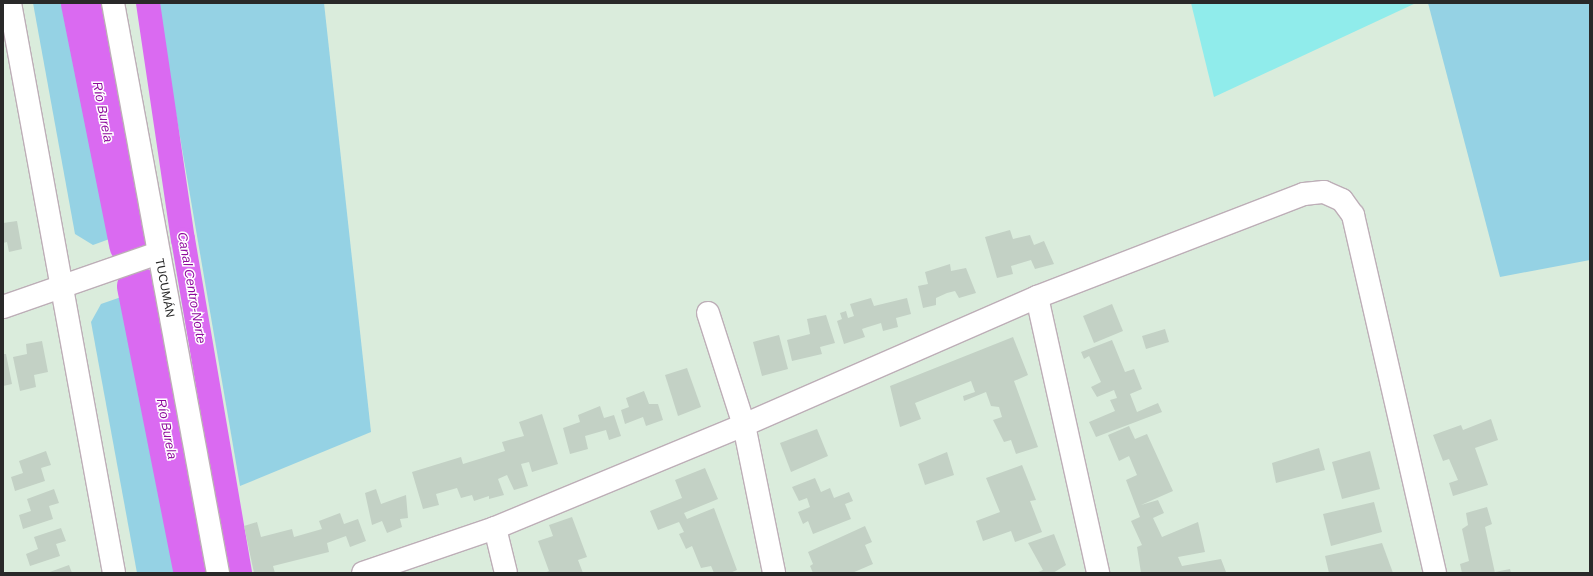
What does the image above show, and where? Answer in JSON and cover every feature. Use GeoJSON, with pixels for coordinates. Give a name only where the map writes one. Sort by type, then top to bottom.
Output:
{"type":"FeatureCollection","features":[{"type":"Feature","properties":{"kind":"street"},"geometry":{"type":"LineString","coordinates":[[10,3],[114,573]]}},
{"type":"Feature","properties":{"kind":"street","name":"TUCUMÁN"},"geometry":{"type":"LineString","coordinates":[[113,3],[218,573]]}},
{"type":"Feature","properties":{"kind":"street"},"geometry":{"type":"LineString","coordinates":[[363,573],[495,528],[744,425],[1037,297],[1304,194],[1324,192],[1342,200],[1353,215],[1435,573]]}},
{"type":"Feature","properties":{"kind":"street"},"geometry":{"type":"LineString","coordinates":[[3,307],[158,253]]}},
{"type":"Feature","properties":{"kind":"street"},"geometry":{"type":"LineString","coordinates":[[1037,297],[1098,573]]}},
{"type":"Feature","properties":{"kind":"street"},"geometry":{"type":"LineString","coordinates":[[708,313],[744,425],[774,573]]}},
{"type":"Feature","properties":{"kind":"street"},"geometry":{"type":"LineString","coordinates":[[495,528],[506,573]]}},
{"type":"Feature","properties":{"kind":"shaded area"},"geometry":{"type":"Polygon","coordinates":[[[33,3],[67,3],[115,237],[93,245],[75,234],[33,3]]]}},
{"type":"Feature","properties":{"kind":"shaded area"},"geometry":{"type":"Polygon","coordinates":[[[157,3],[324,3],[371,432],[240,486],[157,3]]]}},
{"type":"Feature","properties":{"kind":"shaded area"},"geometry":{"type":"Polygon","coordinates":[[[1191,3],[1416,3],[1214,97],[1191,3]]]}},
{"type":"Feature","properties":{"kind":"shaded area"},"geometry":{"type":"Polygon","coordinates":[[[1428,3],[1590,3],[1590,260],[1500,277],[1428,3]]]}},
{"type":"Feature","properties":{"kind":"shaded area"},"geometry":{"type":"Polygon","coordinates":[[[127,295],[184,573],[137,573],[91,322],[101,304],[127,295]]]}},
{"type":"Feature","properties":{"kind":"building"},"geometry":{"type":"Polygon","coordinates":[[[17,221],[22,249],[9,252],[7,242],[3,243],[3,223],[17,221]]]}},
{"type":"Feature","properties":{"kind":"building"},"geometry":{"type":"Polygon","coordinates":[[[1010,230],[1013,239],[1030,235],[1034,245],[1044,241],[1054,264],[1035,269],[1031,260],[1011,266],[1013,274],[997,278],[985,237],[1010,230]]]}},
{"type":"Feature","properties":{"kind":"building"},"geometry":{"type":"Polygon","coordinates":[[[950,264],[951,271],[966,268],[976,293],[959,298],[955,291],[947,293],[936,298],[936,305],[923,308],[918,286],[928,284],[925,272],[950,264]]]}},
{"type":"Feature","properties":{"kind":"building"},"geometry":{"type":"Polygon","coordinates":[[[871,298],[874,306],[907,298],[911,314],[896,318],[898,327],[883,331],[881,323],[868,327],[862,329],[865,337],[844,344],[837,321],[842,319],[840,313],[846,311],[848,318],[854,316],[850,304],[871,298]]]}},
{"type":"Feature","properties":{"kind":"building"},"geometry":{"type":"Polygon","coordinates":[[[1112,304],[1123,331],[1094,343],[1083,316],[1112,304]]]}},
{"type":"Feature","properties":{"kind":"building"},"geometry":{"type":"Polygon","coordinates":[[[826,315],[835,343],[820,347],[822,354],[792,361],[787,340],[810,334],[807,319],[826,315]]]}},
{"type":"Feature","properties":{"kind":"building"},"geometry":{"type":"Polygon","coordinates":[[[1165,329],[1169,342],[1146,349],[1142,336],[1165,329]]]}},
{"type":"Feature","properties":{"kind":"building"},"geometry":{"type":"Polygon","coordinates":[[[779,335],[788,369],[762,376],[753,342],[779,335]]]}},
{"type":"Feature","properties":{"kind":"building"},"geometry":{"type":"Polygon","coordinates":[[[1013,337],[1028,375],[1014,381],[1038,447],[1016,454],[1011,440],[1004,442],[993,420],[1002,417],[999,407],[991,406],[986,392],[964,401],[963,396],[975,392],[971,381],[915,403],[921,419],[900,427],[890,386],[1013,337]]]}},
{"type":"Feature","properties":{"kind":"building"},"geometry":{"type":"Polygon","coordinates":[[[1112,340],[1125,372],[1134,369],[1142,389],[1130,394],[1137,412],[1158,403],[1162,412],[1096,437],[1089,422],[1115,411],[1110,400],[1117,398],[1114,390],[1097,397],[1091,387],[1101,382],[1089,356],[1084,359],[1081,352],[1112,340]]]}},
{"type":"Feature","properties":{"kind":"building"},"geometry":{"type":"Polygon","coordinates":[[[42,341],[48,372],[34,375],[36,387],[20,391],[13,357],[27,354],[26,344],[42,341]]]}},
{"type":"Feature","properties":{"kind":"building"},"geometry":{"type":"Polygon","coordinates":[[[3,354],[6,354],[12,384],[3,386],[3,354]]]}},
{"type":"Feature","properties":{"kind":"building"},"geometry":{"type":"Polygon","coordinates":[[[687,368],[701,407],[678,416],[665,375],[687,368]]]}},
{"type":"Feature","properties":{"kind":"building"},"geometry":{"type":"Polygon","coordinates":[[[644,391],[649,404],[658,404],[663,420],[646,426],[643,417],[625,424],[621,410],[629,407],[626,398],[644,391]]]}},
{"type":"Feature","properties":{"kind":"building"},"geometry":{"type":"Polygon","coordinates":[[[600,406],[604,418],[614,415],[621,436],[609,440],[606,430],[585,436],[588,449],[570,454],[563,428],[580,422],[578,415],[600,406]]]}},
{"type":"Feature","properties":{"kind":"building"},"geometry":{"type":"Polygon","coordinates":[[[542,414],[558,464],[532,472],[529,462],[521,464],[528,486],[514,490],[507,475],[498,479],[504,495],[489,499],[489,496],[474,501],[472,495],[461,498],[457,488],[436,494],[439,505],[423,509],[412,472],[461,457],[463,464],[505,451],[502,442],[524,436],[519,422],[542,414]]]}},
{"type":"Feature","properties":{"kind":"building"},"geometry":{"type":"Polygon","coordinates":[[[1491,419],[1498,440],[1475,448],[1488,485],[1453,496],[1449,483],[1458,480],[1449,459],[1443,461],[1433,435],[1461,425],[1463,430],[1491,419]]]}},
{"type":"Feature","properties":{"kind":"building"},"geometry":{"type":"Polygon","coordinates":[[[1129,426],[1135,439],[1147,434],[1173,491],[1141,505],[1158,500],[1164,513],[1153,518],[1162,537],[1198,522],[1205,552],[1178,557],[1182,566],[1221,559],[1226,572],[1141,573],[1137,547],[1142,545],[1131,521],[1140,517],[1126,480],[1137,475],[1129,456],[1119,461],[1108,435],[1129,426]]]}},
{"type":"Feature","properties":{"kind":"building"},"geometry":{"type":"Polygon","coordinates":[[[817,429],[828,456],[791,472],[780,443],[817,429]]]}},
{"type":"Feature","properties":{"kind":"building"},"geometry":{"type":"Polygon","coordinates":[[[1319,448],[1325,470],[1276,483],[1272,463],[1319,448]]]}},
{"type":"Feature","properties":{"kind":"building"},"geometry":{"type":"Polygon","coordinates":[[[46,451],[51,465],[41,468],[45,481],[15,491],[11,477],[23,473],[19,461],[46,451]]]}},
{"type":"Feature","properties":{"kind":"building"},"geometry":{"type":"Polygon","coordinates":[[[1370,451],[1380,489],[1342,499],[1332,462],[1370,451]]]}},
{"type":"Feature","properties":{"kind":"building"},"geometry":{"type":"Polygon","coordinates":[[[947,452],[954,475],[925,485],[918,464],[947,452]]]}},
{"type":"Feature","properties":{"kind":"building"},"geometry":{"type":"Polygon","coordinates":[[[1022,465],[1036,500],[1030,501],[1042,532],[1015,542],[1011,531],[983,541],[976,521],[1000,512],[986,478],[1022,465]]]}},
{"type":"Feature","properties":{"kind":"building"},"geometry":{"type":"Polygon","coordinates":[[[705,468],[718,499],[684,513],[687,519],[714,508],[737,570],[730,573],[714,573],[711,566],[701,568],[692,546],[686,549],[679,534],[684,532],[679,522],[658,530],[650,511],[682,498],[675,480],[705,468]]]}},
{"type":"Feature","properties":{"kind":"building"},"geometry":{"type":"Polygon","coordinates":[[[815,478],[821,492],[830,488],[834,498],[849,492],[853,501],[845,504],[851,519],[813,534],[808,521],[803,524],[798,512],[810,507],[807,498],[799,501],[792,487],[815,478]]]}},
{"type":"Feature","properties":{"kind":"building"},"geometry":{"type":"Polygon","coordinates":[[[54,489],[59,503],[49,506],[53,519],[23,529],[19,515],[31,511],[27,499],[54,489]]]}},
{"type":"Feature","properties":{"kind":"building"},"geometry":{"type":"Polygon","coordinates":[[[376,489],[381,504],[406,495],[408,518],[400,519],[402,527],[387,533],[382,521],[372,525],[365,493],[376,489]]]}},
{"type":"Feature","properties":{"kind":"building"},"geometry":{"type":"Polygon","coordinates":[[[1374,502],[1382,532],[1331,546],[1323,514],[1374,502]]]}},
{"type":"Feature","properties":{"kind":"building"},"geometry":{"type":"Polygon","coordinates":[[[1487,507],[1492,524],[1485,527],[1495,573],[1462,573],[1460,564],[1469,561],[1462,529],[1468,525],[1466,513],[1487,507]]]}},
{"type":"Feature","properties":{"kind":"building"},"geometry":{"type":"Polygon","coordinates":[[[340,513],[344,524],[358,519],[366,541],[350,547],[346,536],[327,543],[329,552],[273,566],[275,573],[254,573],[244,526],[257,522],[261,537],[292,529],[294,537],[322,529],[319,521],[340,513]]]}},
{"type":"Feature","properties":{"kind":"building"},"geometry":{"type":"Polygon","coordinates":[[[572,517],[587,557],[578,560],[583,573],[544,573],[549,571],[538,541],[553,536],[549,525],[572,517]]]}},
{"type":"Feature","properties":{"kind":"building"},"geometry":{"type":"Polygon","coordinates":[[[865,526],[872,542],[865,545],[873,564],[852,573],[813,573],[810,566],[813,564],[808,552],[865,526]]]}},
{"type":"Feature","properties":{"kind":"building"},"geometry":{"type":"Polygon","coordinates":[[[61,528],[66,541],[56,544],[60,556],[30,566],[26,554],[38,549],[34,537],[61,528]]]}},
{"type":"Feature","properties":{"kind":"building"},"geometry":{"type":"Polygon","coordinates":[[[1054,534],[1066,565],[1053,573],[1036,573],[1043,570],[1028,543],[1054,534]]]}},
{"type":"Feature","properties":{"kind":"building"},"geometry":{"type":"Polygon","coordinates":[[[1382,543],[1393,573],[1329,573],[1325,556],[1382,543]]]}},
{"type":"Feature","properties":{"kind":"building"},"geometry":{"type":"Polygon","coordinates":[[[69,565],[72,573],[47,573],[69,565]]]}},
{"type":"Feature","properties":{"kind":"building"},"geometry":{"type":"Polygon","coordinates":[[[1510,569],[1511,573],[1495,572],[1510,569]]]}},
{"type":"Feature","properties":{"kind":"waterway","name":"Río Burela"},"geometry":{"type":"LineString","coordinates":[[81,3],[129,244]]}},
{"type":"Feature","properties":{"kind":"waterway","name":"Canal Centro-Norte"},"geometry":{"type":"LineString","coordinates":[[148,3],[183,239],[240,573]]}},
{"type":"Feature","properties":{"kind":"waterway","name":"Río Burela"},"geometry":{"type":"LineString","coordinates":[[137,286],[194,573]]}}]}
